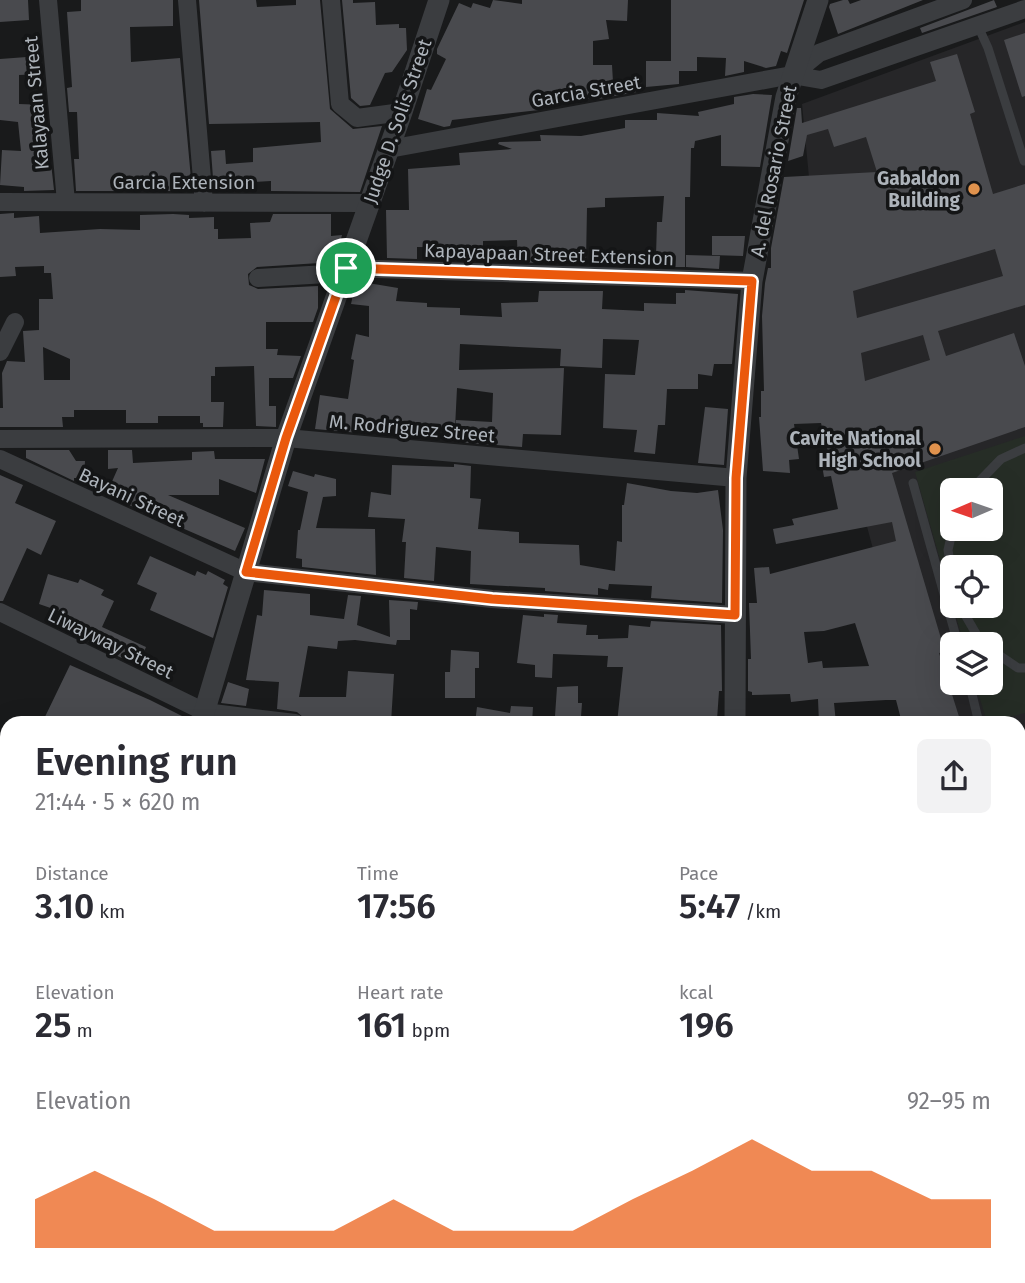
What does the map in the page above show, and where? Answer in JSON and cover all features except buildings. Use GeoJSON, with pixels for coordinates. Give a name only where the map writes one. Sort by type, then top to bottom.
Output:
{"type":"FeatureCollection","features":[{"type":"Feature","properties":{"kind":"street","name":"Kalayaan Street"},"geometry":{"type":"LineString","coordinates":[[48,0],[66,202]]}},
{"type":"Feature","properties":{"kind":"street"},"geometry":{"type":"LineString","coordinates":[[187,0],[204,203]]}},
{"type":"Feature","properties":{"kind":"street"},"geometry":{"type":"LineString","coordinates":[[331,0],[340,104],[357,118],[402,112]]}},
{"type":"Feature","properties":{"kind":"street","name":"Judge D. Solis Street"},"geometry":{"type":"LineString","coordinates":[[203,716],[286,438],[439,0]]}},
{"type":"Feature","properties":{"kind":"street","name":"A. del Rosario Street"},"geometry":{"type":"LineString","coordinates":[[735,716],[736,478],[752,281],[783,109],[818,0]]}},
{"type":"Feature","properties":{"kind":"street","name":"Garcia Street"},"geometry":{"type":"LineString","coordinates":[[792,75],[819,53],[963,0]]}},
{"type":"Feature","properties":{"kind":"street","name":"Garcia Street"},"geometry":{"type":"LineString","coordinates":[[388,149],[792,75],[821,80],[1025,9]]}},
{"type":"Feature","properties":{"kind":"street","name":"Garcia Extension"},"geometry":{"type":"LineString","coordinates":[[0,202],[368,203]]}},
{"type":"Feature","properties":{"kind":"street","name":"Kapayapaan Street Extension"},"geometry":{"type":"LineString","coordinates":[[258,278],[345,271],[752,281]]}},
{"type":"Feature","properties":{"kind":"street"},"geometry":{"type":"LineString","coordinates":[[0,352],[15,321]]}},
{"type":"Feature","properties":{"kind":"street","name":"M. Rodriguez Street"},"geometry":{"type":"LineString","coordinates":[[0,439],[286,438],[736,478]]}},
{"type":"Feature","properties":{"kind":"street","name":"Bayani Street"},"geometry":{"type":"LineString","coordinates":[[0,459],[246,572],[492,599],[735,615]]}},
{"type":"Feature","properties":{"kind":"street","name":"Liwayway Street"},"geometry":{"type":"LineString","coordinates":[[0,612],[201,716]]}},
{"type":"Feature","properties":{"kind":"lane"},"geometry":{"type":"LineString","coordinates":[[978,26],[1024,161]]}},
{"type":"Feature","properties":{"kind":"lane"},"geometry":{"type":"LineString","coordinates":[[983,478],[1001,459],[1025,448]]}},
{"type":"Feature","properties":{"kind":"lane"},"geometry":{"type":"LineString","coordinates":[[913,483],[955,632]]}},
{"type":"Feature","properties":{"kind":"lane"},"geometry":{"type":"LineString","coordinates":[[1003,657],[1018,667],[1025,668]]}},
{"type":"Feature","properties":{"kind":"lane"},"geometry":{"type":"LineString","coordinates":[[972,695],[977,716]]}},
{"type":"Feature","properties":{"kind":"shaded area","name":"Cavite National High School"},"geometry":{"type":"Polygon","coordinates":[[[1025,22],[1025,716],[918,716],[835,408],[823,324],[802,104],[1025,22]]]}},
{"type":"Feature","properties":{"kind":"shaded area"},"geometry":{"type":"Polygon","coordinates":[[[1025,436],[1025,713],[985,716],[979,695],[1003,695],[1003,632],[961,632],[956,618],[1003,618],[1003,555],[940,555],[940,559],[915,472],[1025,436]]]}},
{"type":"Feature","properties":{"kind":"place","name":"Gabaldon Building"},"geometry":{"type":"Point","coordinates":[974,189]}},
{"type":"Feature","properties":{"kind":"place","name":"Cavite National High School"},"geometry":{"type":"Point","coordinates":[935,449]}},
{"type":"Feature","properties":{"kind":"route"},"geometry":{"type":"LineString","coordinates":[[346,268],[752,281],[736,478],[735,615],[492,599],[246,572],[286,438],[346,268]]}}]}
